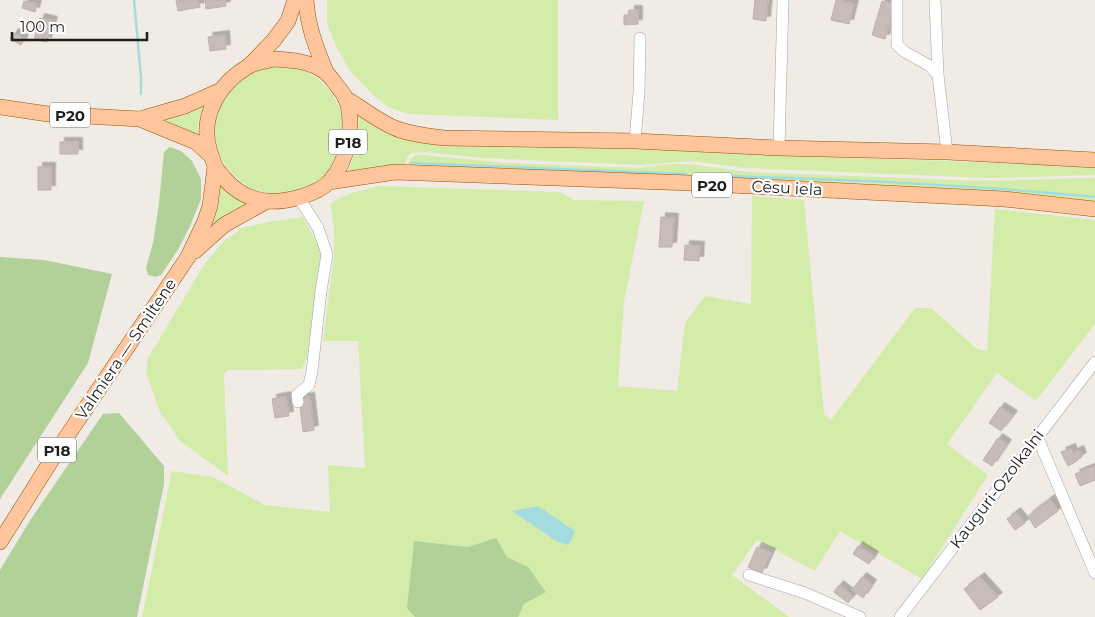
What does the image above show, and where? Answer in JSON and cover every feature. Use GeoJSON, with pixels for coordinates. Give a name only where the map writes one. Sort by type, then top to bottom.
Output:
{"type":"FeatureCollection","features":[{"type":"Feature","properties":{"kind":"main road","name":"P18"},"geometry":{"type":"LineString","coordinates":[[295,0],[288,21],[274,40],[250,65],[235,75],[221,90],[209,114],[206,127],[207,142],[213,162],[234,188],[244,195],[267,201],[299,198],[316,191],[329,182],[341,165],[348,145],[350,120],[346,98],[326,72],[314,43],[307,18],[306,0]]}},
{"type":"Feature","properties":{"kind":"main road","name":"P18"},"geometry":{"type":"LineString","coordinates":[[250,65],[274,59],[296,60],[311,64],[326,72]]}},
{"type":"Feature","properties":{"kind":"main road","name":"P20"},"geometry":{"type":"LineString","coordinates":[[140,120],[185,106],[221,90]]}},
{"type":"Feature","properties":{"kind":"main road"},"geometry":{"type":"LineString","coordinates":[[346,98],[377,119],[399,130],[421,136],[444,138],[636,141],[779,148],[947,152],[1095,160]]}},
{"type":"Feature","properties":{"kind":"main road","name":"P20"},"geometry":{"type":"LineString","coordinates":[[0,107],[48,114],[140,120],[196,142],[213,162]]}},
{"type":"Feature","properties":{"kind":"main road","name":"Valmiera — Smiltene"},"geometry":{"type":"LineString","coordinates":[[0,542],[63,442],[188,257],[210,206],[213,162]]}},
{"type":"Feature","properties":{"kind":"main road","name":"Cēsu iela"},"geometry":{"type":"LineString","coordinates":[[329,182],[401,173],[1004,199],[1095,209]]}},
{"type":"Feature","properties":{"kind":"main road","name":"Valmiera — Smiltene"},"geometry":{"type":"LineString","coordinates":[[188,257],[224,225],[267,201]]}},
{"type":"Feature","properties":{"kind":"street"},"geometry":{"type":"LineString","coordinates":[[779,148],[783,0]]}},
{"type":"Feature","properties":{"kind":"street"},"geometry":{"type":"LineString","coordinates":[[897,0],[896,45],[930,66],[938,74]]}},
{"type":"Feature","properties":{"kind":"street"},"geometry":{"type":"LineString","coordinates":[[935,0],[938,74],[947,152]]}},
{"type":"Feature","properties":{"kind":"street"},"geometry":{"type":"LineString","coordinates":[[636,141],[640,38]]}},
{"type":"Feature","properties":{"kind":"street"},"geometry":{"type":"LineString","coordinates":[[298,402],[298,395],[309,385],[312,371],[327,254],[318,228],[299,198]]}},
{"type":"Feature","properties":{"kind":"street","name":"Kauguri-Ozolkalni"},"geometry":{"type":"LineString","coordinates":[[900,617],[1095,362]]}},
{"type":"Feature","properties":{"kind":"street"},"geometry":{"type":"LineString","coordinates":[[1038,436],[1095,573]]}},
{"type":"Feature","properties":{"kind":"street"},"geometry":{"type":"LineString","coordinates":[[749,576],[805,593],[860,617]]}},
{"type":"Feature","properties":{"kind":"green space"},"geometry":{"type":"Polygon","coordinates":[[[327,0],[558,0],[558,120],[409,114],[388,107],[373,95],[350,71],[337,48],[327,24],[327,0]]]}},
{"type":"Feature","properties":{"kind":"green space"},"geometry":{"type":"Polygon","coordinates":[[[279,66],[303,71],[324,85],[338,106],[343,130],[338,154],[324,175],[303,189],[279,194],[255,189],[234,175],[220,154],[215,130],[220,106],[234,85],[255,71],[279,66]]]}},
{"type":"Feature","properties":{"kind":"green space"},"geometry":{"type":"Polygon","coordinates":[[[204,104],[198,123],[198,135],[156,122],[204,104]]]}},
{"type":"Feature","properties":{"kind":"green space"},"geometry":{"type":"Polygon","coordinates":[[[358,111],[390,133],[599,146],[1095,166],[1095,175],[988,178],[744,168],[692,161],[642,165],[481,158],[426,152],[411,153],[407,157],[404,167],[346,173],[353,159],[357,144],[358,111]]]}},
{"type":"Feature","properties":{"kind":"green space"},"geometry":{"type":"Polygon","coordinates":[[[170,147],[181,151],[192,161],[201,179],[201,199],[179,248],[161,275],[156,277],[148,275],[146,268],[153,243],[164,152],[170,147]]]}},
{"type":"Feature","properties":{"kind":"green space"},"geometry":{"type":"Polygon","coordinates":[[[416,155],[506,163],[640,168],[669,164],[690,164],[748,172],[957,180],[992,181],[1095,178],[1095,202],[981,192],[408,167],[412,157],[416,155]]]}},
{"type":"Feature","properties":{"kind":"green space"},"geometry":{"type":"Polygon","coordinates":[[[220,186],[233,196],[249,204],[208,230],[217,187],[220,186]]]}},
{"type":"Feature","properties":{"kind":"green space"},"geometry":{"type":"Polygon","coordinates":[[[378,186],[560,192],[574,200],[644,201],[624,301],[618,386],[677,391],[685,323],[705,296],[751,304],[752,196],[804,200],[824,414],[831,420],[915,308],[931,308],[977,349],[987,351],[995,209],[1095,220],[1095,324],[1036,401],[997,373],[947,444],[988,475],[922,579],[840,531],[815,571],[757,540],[732,575],[789,617],[142,617],[172,471],[213,477],[265,505],[330,512],[328,465],[365,468],[358,341],[323,341],[334,256],[334,227],[330,204],[347,195],[378,186]]]}},
{"type":"Feature","properties":{"kind":"green space"},"geometry":{"type":"Polygon","coordinates":[[[303,217],[322,254],[307,357],[302,369],[228,370],[224,374],[228,476],[180,441],[159,410],[146,372],[148,358],[204,265],[222,243],[242,228],[303,217]]]}},
{"type":"Feature","properties":{"kind":"green space"},"geometry":{"type":"Polygon","coordinates":[[[0,257],[44,260],[112,274],[88,363],[0,499],[0,257]]]}},
{"type":"Feature","properties":{"kind":"green space"},"geometry":{"type":"Polygon","coordinates":[[[119,413],[164,466],[164,484],[137,617],[0,617],[0,570],[31,519],[103,414],[119,413]]]}},
{"type":"Feature","properties":{"kind":"green space"},"geometry":{"type":"Polygon","coordinates":[[[496,538],[507,557],[528,567],[546,592],[524,604],[518,617],[415,617],[407,608],[414,541],[468,547],[496,538]]]}},
{"type":"Feature","properties":{"kind":"water"},"geometry":{"type":"Polygon","coordinates":[[[538,506],[575,531],[567,545],[556,541],[512,511],[538,506]]]}},
{"type":"Feature","properties":{"kind":"building"},"geometry":{"type":"Polygon","coordinates":[[[176,0],[198,0],[200,7],[178,11],[176,0]]]}},
{"type":"Feature","properties":{"kind":"building"},"geometry":{"type":"Polygon","coordinates":[[[205,0],[225,0],[226,6],[206,9],[205,0]]]}},
{"type":"Feature","properties":{"kind":"building"},"geometry":{"type":"Polygon","coordinates":[[[755,0],[768,0],[766,21],[753,19],[755,0]]]}},
{"type":"Feature","properties":{"kind":"building"},"geometry":{"type":"Polygon","coordinates":[[[836,0],[854,4],[849,24],[831,20],[836,0]]]}},
{"type":"Feature","properties":{"kind":"building"},"geometry":{"type":"Polygon","coordinates":[[[24,1],[37,4],[35,12],[22,8],[24,1]]]}},
{"type":"Feature","properties":{"kind":"building"},"geometry":{"type":"Polygon","coordinates":[[[882,1],[895,4],[885,39],[872,35],[882,1]]]}},
{"type":"Feature","properties":{"kind":"building"},"geometry":{"type":"Polygon","coordinates":[[[630,10],[638,10],[638,24],[624,25],[624,15],[630,15],[630,10]]]}},
{"type":"Feature","properties":{"kind":"building"},"geometry":{"type":"Polygon","coordinates":[[[40,18],[53,21],[47,42],[34,39],[40,18]]]}},
{"type":"Feature","properties":{"kind":"building"},"geometry":{"type":"Polygon","coordinates":[[[14,33],[24,39],[21,45],[10,39],[14,33]]]}},
{"type":"Feature","properties":{"kind":"building"},"geometry":{"type":"Polygon","coordinates":[[[225,35],[226,49],[210,51],[208,37],[225,35]]]}},
{"type":"Feature","properties":{"kind":"building"},"geometry":{"type":"Polygon","coordinates":[[[60,142],[78,142],[78,154],[60,154],[60,142]]]}},
{"type":"Feature","properties":{"kind":"building"},"geometry":{"type":"Polygon","coordinates":[[[38,167],[51,167],[51,190],[38,190],[38,167]]]}},
{"type":"Feature","properties":{"kind":"building"},"geometry":{"type":"Polygon","coordinates":[[[661,217],[674,218],[672,247],[659,247],[661,217]]]}},
{"type":"Feature","properties":{"kind":"building"},"geometry":{"type":"Polygon","coordinates":[[[685,245],[700,246],[699,261],[684,260],[685,245]]]}},
{"type":"Feature","properties":{"kind":"building"},"geometry":{"type":"Polygon","coordinates":[[[286,396],[289,416],[275,418],[272,399],[286,396]]]}},
{"type":"Feature","properties":{"kind":"building"},"geometry":{"type":"Polygon","coordinates":[[[310,397],[314,430],[303,432],[299,398],[310,397]]]}},
{"type":"Feature","properties":{"kind":"building"},"geometry":{"type":"Polygon","coordinates":[[[1000,407],[1013,415],[1001,431],[989,423],[1000,407]]]}},
{"type":"Feature","properties":{"kind":"building"},"geometry":{"type":"Polygon","coordinates":[[[998,438],[1007,444],[992,466],[983,460],[998,438]]]}},
{"type":"Feature","properties":{"kind":"building"},"geometry":{"type":"Polygon","coordinates":[[[1071,448],[1073,453],[1079,450],[1082,457],[1068,466],[1061,452],[1071,448]]]}},
{"type":"Feature","properties":{"kind":"building"},"geometry":{"type":"Polygon","coordinates":[[[1095,466],[1095,480],[1080,486],[1075,474],[1095,466]]]}},
{"type":"Feature","properties":{"kind":"building"},"geometry":{"type":"Polygon","coordinates":[[[1050,499],[1058,511],[1035,528],[1028,516],[1050,499]]]}},
{"type":"Feature","properties":{"kind":"building"},"geometry":{"type":"Polygon","coordinates":[[[1016,512],[1025,523],[1015,530],[1007,519],[1016,512]]]}},
{"type":"Feature","properties":{"kind":"building"},"geometry":{"type":"Polygon","coordinates":[[[858,546],[874,556],[869,564],[853,554],[858,546]]]}},
{"type":"Feature","properties":{"kind":"building"},"geometry":{"type":"Polygon","coordinates":[[[757,547],[771,553],[762,573],[748,567],[757,547]]]}},
{"type":"Feature","properties":{"kind":"building"},"geometry":{"type":"Polygon","coordinates":[[[862,577],[872,584],[863,598],[852,590],[862,577]]]}},
{"type":"Feature","properties":{"kind":"building"},"geometry":{"type":"Polygon","coordinates":[[[980,577],[998,597],[980,610],[964,589],[980,577]]]}},
{"type":"Feature","properties":{"kind":"building"},"geometry":{"type":"Polygon","coordinates":[[[839,585],[853,596],[848,603],[834,592],[839,585]]]}},
{"type":"Feature","properties":{"kind":"waterway"},"geometry":{"type":"LineString","coordinates":[[134,0],[141,94]]}},
{"type":"Feature","properties":{"kind":"waterway"},"geometry":{"type":"LineString","coordinates":[[411,163],[686,174]]}},
{"type":"Feature","properties":{"kind":"waterway"},"geometry":{"type":"LineString","coordinates":[[696,175],[896,183],[1095,197]]}}]}
